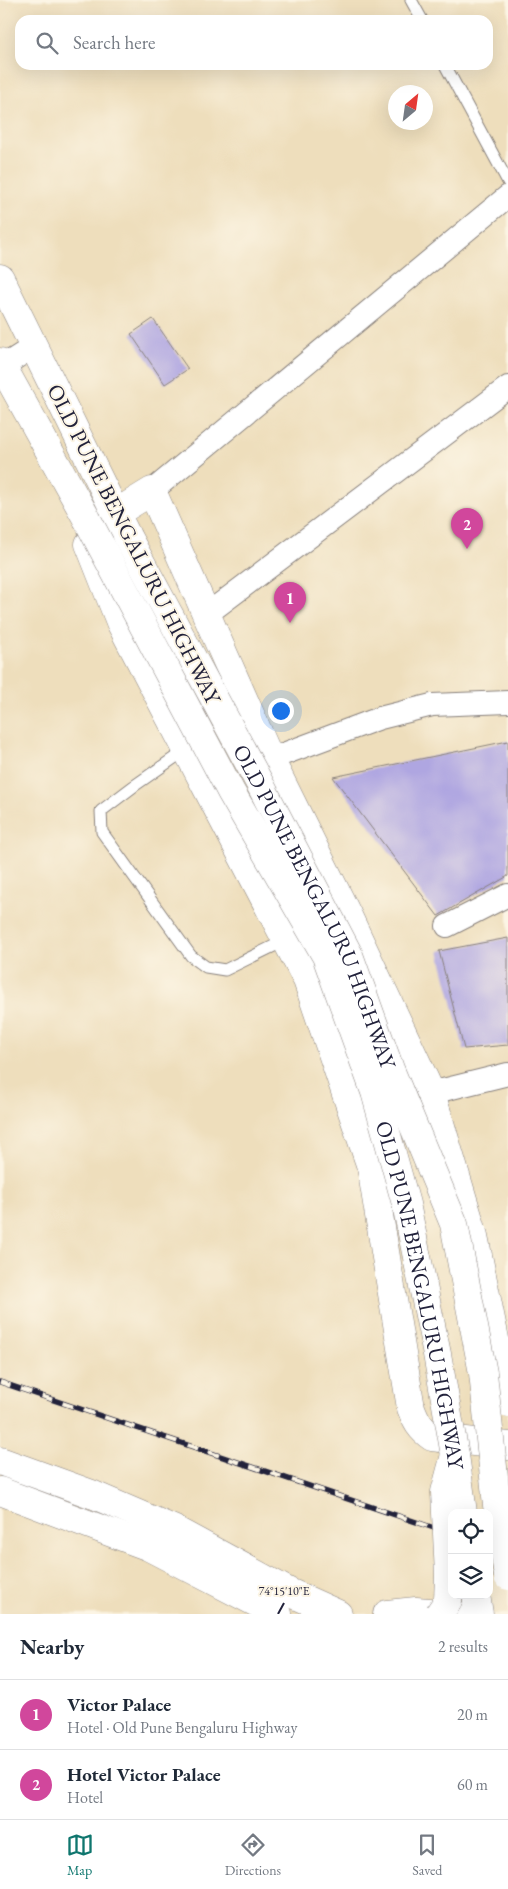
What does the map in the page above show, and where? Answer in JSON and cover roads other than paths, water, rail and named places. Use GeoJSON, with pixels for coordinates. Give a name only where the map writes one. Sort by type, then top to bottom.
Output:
{"type":"FeatureCollection","features":[{"type":"Feature","properties":{"kind":"main road","name":"OLD PUNE BENGALURU HIGHWAY"},"geometry":{"type":"LineString","coordinates":[[0,278],[121,525],[259,782],[349,955],[390,1069],[454,1224],[482,1373],[497,1504],[508,1576]]}},
{"type":"Feature","properties":{"kind":"main road","name":"OLD PUNE BENGALURU HIGHWAY"},"geometry":{"type":"LineString","coordinates":[[1,365],[87,519],[231,792],[326,956],[375,1092],[406,1204],[455,1455],[462,1509]]}},
{"type":"Feature","properties":{"kind":"main road"},"geometry":{"type":"LineString","coordinates":[[121,525],[152,491],[270,759],[347,914],[431,1092],[474,1236],[508,1403]]}},
{"type":"Feature","properties":{"kind":"main road"},"geometry":{"type":"LineString","coordinates":[[87,519],[89,544],[120,622],[307,980],[371,1166],[411,1408],[416,1420],[422,1430],[432,1437],[508,1446]]}},
{"type":"Feature","properties":{"kind":"main road"},"geometry":{"type":"LineString","coordinates":[[439,1614],[448,1601],[449,1575],[445,1492],[455,1455]]}},
{"type":"Feature","properties":{"kind":"main road"},"geometry":{"type":"LineString","coordinates":[[0,1461],[94,1495],[173,1529],[289,1592],[338,1614]]}},
{"type":"Feature","properties":{"kind":"main road"},"geometry":{"type":"LineString","coordinates":[[0,1491],[149,1547],[278,1614]]}},
{"type":"Feature","properties":{"kind":"main road"},"geometry":{"type":"LineString","coordinates":[[477,1599],[479,1614]]}},
{"type":"Feature","properties":{"kind":"main road"},"geometry":{"type":"LineString","coordinates":[[387,1614],[416,1611],[455,1614]]}},
{"type":"Feature","properties":{"kind":"street"},"geometry":{"type":"LineString","coordinates":[[152,491],[508,196]]}},
{"type":"Feature","properties":{"kind":"street"},"geometry":{"type":"LineString","coordinates":[[1,365],[33,347]]}},
{"type":"Feature","properties":{"kind":"street"},"geometry":{"type":"LineString","coordinates":[[207,614],[508,387]]}},
{"type":"Feature","properties":{"kind":"street"},"geometry":{"type":"LineString","coordinates":[[270,759],[380,718],[432,705],[508,702]]}},
{"type":"Feature","properties":{"kind":"street"},"geometry":{"type":"LineString","coordinates":[[447,926],[508,895]]}},
{"type":"Feature","properties":{"kind":"street"},"geometry":{"type":"LineString","coordinates":[[431,1092],[508,1074]]}},
{"type":"Feature","properties":{"kind":"lane"},"geometry":{"type":"LineString","coordinates":[[411,0],[419,15]]}},
{"type":"Feature","properties":{"kind":"lane"},"geometry":{"type":"LineString","coordinates":[[448,70],[508,182]]}},
{"type":"Feature","properties":{"kind":"lane"},"geometry":{"type":"LineString","coordinates":[[187,749],[134,786],[102,812],[102,832],[191,956],[206,966],[225,970],[286,940]]}},
{"type":"Feature","properties":{"kind":"railway"},"geometry":{"type":"LineString","coordinates":[[0,1382],[448,1533]]}},
{"type":"Feature","properties":{"kind":"railway"},"geometry":{"type":"LineString","coordinates":[[493,1548],[508,1553]]}},
{"type":"Feature","properties":{"kind":"place","name":"Hotel Victor Palace"},"geometry":{"type":"Point","coordinates":[467,549]}},
{"type":"Feature","properties":{"kind":"place","name":"Victor Palace"},"geometry":{"type":"Point","coordinates":[290,623]}}]}
